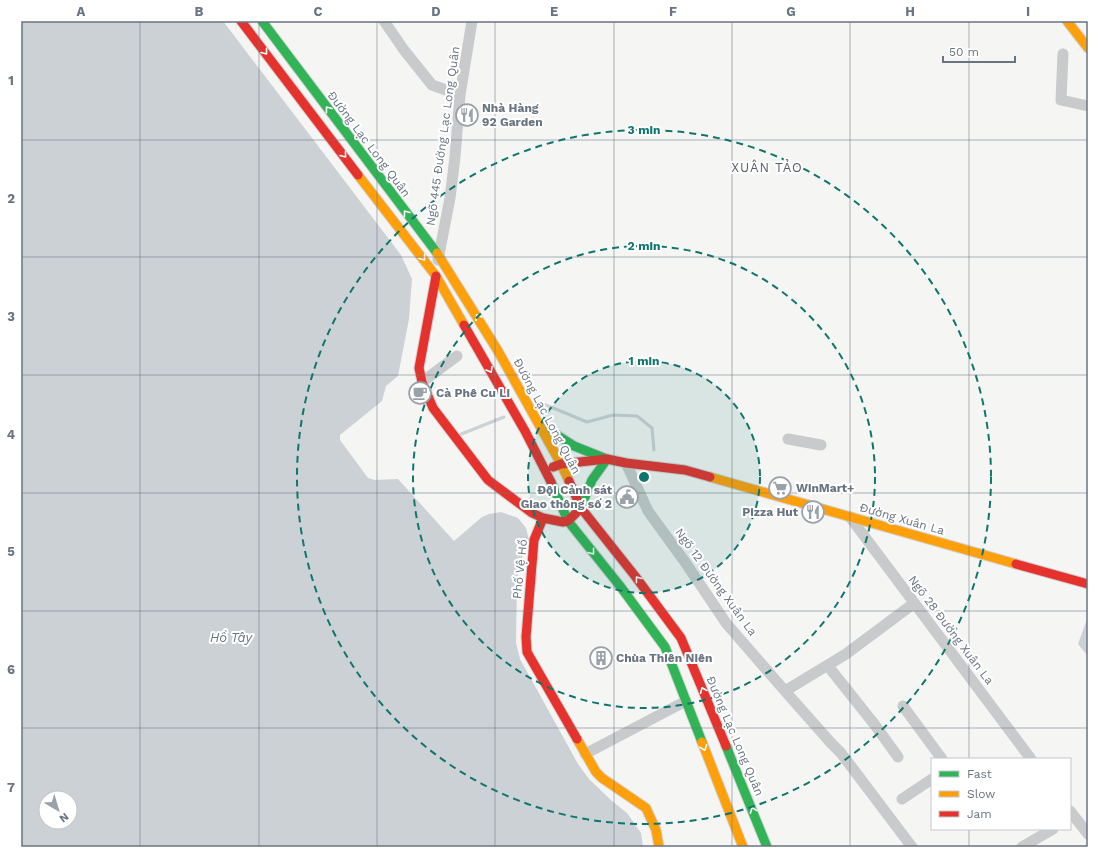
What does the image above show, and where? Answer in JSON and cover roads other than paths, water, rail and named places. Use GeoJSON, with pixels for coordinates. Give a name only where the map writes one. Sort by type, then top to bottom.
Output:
{"type":"FeatureCollection","features":[{"type":"Feature","properties":{"kind":"main road"},"geometry":{"type":"LineString","coordinates":[[241,21],[436,276],[525,431],[546,470],[568,521],[620,586],[665,647],[743,847]]}},
{"type":"Feature","properties":{"kind":"main road","name":"Đường Lạc Long Quân"},"geometry":{"type":"LineString","coordinates":[[262,21],[438,255],[498,351],[561,464],[581,508],[635,576],[681,638],[767,847]]}},
{"type":"Feature","properties":{"kind":"main road"},"geometry":{"type":"LineString","coordinates":[[1067,21],[1088,48]]}},
{"type":"Feature","properties":{"kind":"main road"},"geometry":{"type":"LineString","coordinates":[[436,276],[419,368],[427,397],[433,408],[488,480],[532,513],[543,518],[563,522],[568,521],[581,508],[592,480],[607,459],[574,446],[539,424]]}},
{"type":"Feature","properties":{"kind":"main road","name":"Đường Xuân La"},"geometry":{"type":"LineString","coordinates":[[546,470],[561,464],[607,459],[626,463],[685,470],[1088,584]]}},
{"type":"Feature","properties":{"kind":"main road","name":"Phố Vệ Hồ"},"geometry":{"type":"LineString","coordinates":[[543,518],[534,540],[526,644],[527,652],[596,772],[602,778],[646,808],[656,830],[659,847]]}},
{"type":"Feature","properties":{"kind":"street"},"geometry":{"type":"LineString","coordinates":[[384,21],[404,50],[432,85],[460,96]]}},
{"type":"Feature","properties":{"kind":"street","name":"Ngõ 445 Đường Lạc Long Quân"},"geometry":{"type":"LineString","coordinates":[[436,276],[438,255],[450,198],[456,157],[460,96],[472,21]]}},
{"type":"Feature","properties":{"kind":"street"},"geometry":{"type":"LineString","coordinates":[[1063,54],[1061,100],[1088,106]]}},
{"type":"Feature","properties":{"kind":"street"},"geometry":{"type":"LineString","coordinates":[[422,382],[457,356]]}},
{"type":"Feature","properties":{"kind":"street"},"geometry":{"type":"LineString","coordinates":[[788,439],[821,445]]}},
{"type":"Feature","properties":{"kind":"street","name":"Ngõ 12 Đường Xuân La"},"geometry":{"type":"LineString","coordinates":[[626,463],[648,511],[685,562],[726,623],[785,692],[841,752],[912,847]]}},
{"type":"Feature","properties":{"kind":"street","name":"Ngõ 28 Đường Xuân La"},"geometry":{"type":"LineString","coordinates":[[850,517],[913,604],[1030,758]]}},
{"type":"Feature","properties":{"kind":"street"},"geometry":{"type":"LineString","coordinates":[[785,692],[846,654],[913,604]]}},
{"type":"Feature","properties":{"kind":"street"},"geometry":{"type":"LineString","coordinates":[[828,666],[875,725],[898,757]]}},
{"type":"Feature","properties":{"kind":"street"},"geometry":{"type":"LineString","coordinates":[[585,754],[686,701]]}},
{"type":"Feature","properties":{"kind":"street"},"geometry":{"type":"LineString","coordinates":[[903,706],[941,758]]}},
{"type":"Feature","properties":{"kind":"street"},"geometry":{"type":"LineString","coordinates":[[902,800],[931,780]]}},
{"type":"Feature","properties":{"kind":"street"},"geometry":{"type":"LineString","coordinates":[[1076,818],[1088,834]]}},
{"type":"Feature","properties":{"kind":"street"},"geometry":{"type":"LineString","coordinates":[[1022,847],[1051,830]]}},
{"type":"Feature","properties":{"kind":"water","name":"Hồ Tây"},"geometry":{"type":"Polygon","coordinates":[[[21,21],[223,21],[401,255],[412,279],[409,319],[398,376],[386,386],[382,401],[340,435],[340,440],[368,478],[375,480],[398,479],[454,541],[482,517],[489,514],[501,512],[518,518],[526,528],[529,540],[521,560],[517,580],[516,643],[520,659],[578,764],[589,779],[627,813],[641,833],[643,847],[21,847],[21,21]]]}},
{"type":"Feature","properties":{"kind":"water"},"geometry":{"type":"Polygon","coordinates":[[[1088,619],[1088,656],[1078,644],[1088,619]]]}},
{"type":"Feature","properties":{"kind":"waterway"},"geometry":{"type":"LineString","coordinates":[[541,403],[587,422],[613,415],[637,416],[652,428],[654,450]]}},
{"type":"Feature","properties":{"kind":"waterway"},"geometry":{"type":"LineString","coordinates":[[459,435],[504,417]]}},
{"type":"Feature","properties":{"kind":"place","name":"Nhà Hàng 92 Garden"},"geometry":{"type":"Point","coordinates":[467,115]}},
{"type":"Feature","properties":{"kind":"place","name":"Cà Phê Cu Li"},"geometry":{"type":"Point","coordinates":[420,393]}},
{"type":"Feature","properties":{"kind":"place","name":"WinMart+"},"geometry":{"type":"Point","coordinates":[780,488]}},
{"type":"Feature","properties":{"kind":"place","name":"Đội Cảnh sát Giao thông số 2"},"geometry":{"type":"Point","coordinates":[627,497]}},
{"type":"Feature","properties":{"kind":"place","name":"Pizza Hut"},"geometry":{"type":"Point","coordinates":[813,512]}},
{"type":"Feature","properties":{"kind":"place","name":"Chùa Thiên Niên"},"geometry":{"type":"Point","coordinates":[601,658]}},
{"type":"Feature","properties":{"kind":"district","name":"XUÂN TẢO"},"geometry":{"type":"Point","coordinates":[767,167]}}]}
